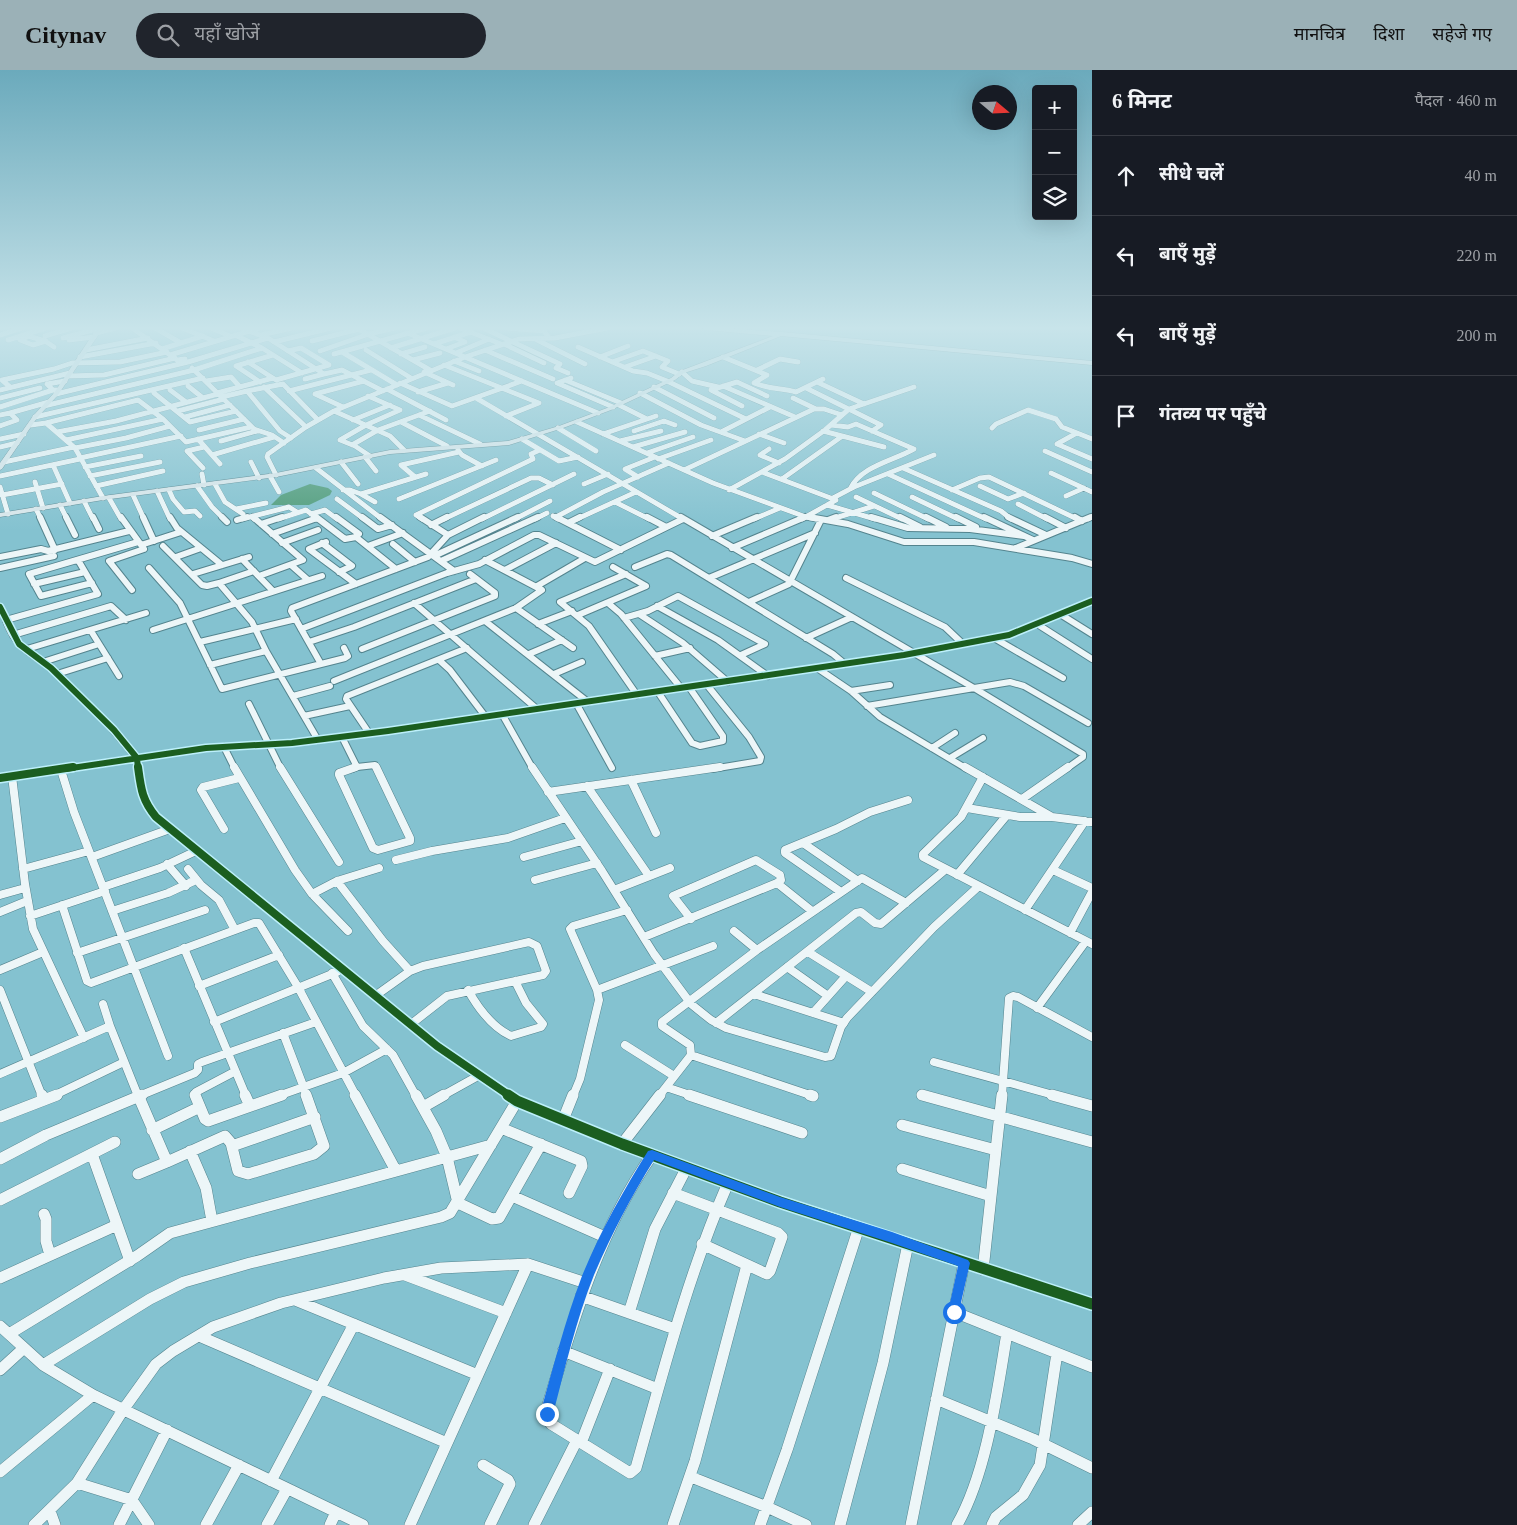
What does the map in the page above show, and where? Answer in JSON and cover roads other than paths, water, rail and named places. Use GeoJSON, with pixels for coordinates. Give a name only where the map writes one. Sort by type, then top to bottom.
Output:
{"type":"FeatureCollection","features":[{"type":"Feature","properties":{"kind":"street"},"geometry":{"type":"LineString","coordinates":[[0,407],[39,396]]}},
{"type":"Feature","properties":{"kind":"street"},"geometry":{"type":"LineString","coordinates":[[2,462],[52,396]]}},
{"type":"Feature","properties":{"kind":"street"},"geometry":{"type":"LineString","coordinates":[[0,415],[85,396]]}},
{"type":"Feature","properties":{"kind":"street"},"geometry":{"type":"LineString","coordinates":[[35,417],[126,396]]}},
{"type":"Feature","properties":{"kind":"street"},"geometry":{"type":"LineString","coordinates":[[158,396],[192,422],[236,411]]}},
{"type":"Feature","properties":{"kind":"street"},"geometry":{"type":"LineString","coordinates":[[178,396],[186,402]]}},
{"type":"Feature","properties":{"kind":"street"},"geometry":{"type":"LineString","coordinates":[[57,432],[116,421],[152,410],[215,396]]}},
{"type":"Feature","properties":{"kind":"street"},"geometry":{"type":"LineString","coordinates":[[178,411],[218,396]]}},
{"type":"Feature","properties":{"kind":"street"},"geometry":{"type":"LineString","coordinates":[[221,396],[251,427],[284,443]]}},
{"type":"Feature","properties":{"kind":"street"},"geometry":{"type":"LineString","coordinates":[[251,396],[280,431],[292,438]]}},
{"type":"Feature","properties":{"kind":"street"},"geometry":{"type":"LineString","coordinates":[[273,396],[306,427]]}},
{"type":"Feature","properties":{"kind":"street"},"geometry":{"type":"LineString","coordinates":[[295,396],[318,420]]}},
{"type":"Feature","properties":{"kind":"street"},"geometry":{"type":"LineString","coordinates":[[319,396],[343,407]]}},
{"type":"Feature","properties":{"kind":"street"},"geometry":{"type":"LineString","coordinates":[[279,492],[267,455],[306,427],[334,411],[368,396],[400,411],[366,425],[340,440],[352,445],[367,456],[376,471]]}},
{"type":"Feature","properties":{"kind":"street"},"geometry":{"type":"LineString","coordinates":[[398,396],[446,420]]}},
{"type":"Feature","properties":{"kind":"street"},"geometry":{"type":"LineString","coordinates":[[427,396],[449,406],[482,396]]}},
{"type":"Feature","properties":{"kind":"street"},"geometry":{"type":"LineString","coordinates":[[506,416],[539,403],[522,396]]}},
{"type":"Feature","properties":{"kind":"street"},"geometry":{"type":"LineString","coordinates":[[557,396],[598,413]]}},
{"type":"Feature","properties":{"kind":"street"},"geometry":{"type":"LineString","coordinates":[[593,396],[618,405]]}},
{"type":"Feature","properties":{"kind":"street"},"geometry":{"type":"LineString","coordinates":[[599,396],[647,419]]}},
{"type":"Feature","properties":{"kind":"street"},"geometry":{"type":"LineString","coordinates":[[415,477],[401,465],[480,444],[508,443],[538,435],[577,422],[636,396]]}},
{"type":"Feature","properties":{"kind":"street"},"geometry":{"type":"LineString","coordinates":[[644,396],[694,421],[745,441]]}},
{"type":"Feature","properties":{"kind":"street"},"geometry":{"type":"LineString","coordinates":[[671,396],[714,418]]}},
{"type":"Feature","properties":{"kind":"street"},"geometry":{"type":"LineString","coordinates":[[697,396],[746,419]]}},
{"type":"Feature","properties":{"kind":"street"},"geometry":{"type":"LineString","coordinates":[[722,396],[742,406]]}},
{"type":"Feature","properties":{"kind":"street"},"geometry":{"type":"LineString","coordinates":[[743,396],[795,417]]}},
{"type":"Feature","properties":{"kind":"street"},"geometry":{"type":"LineString","coordinates":[[728,411],[767,396]]}},
{"type":"Feature","properties":{"kind":"street"},"geometry":{"type":"LineString","coordinates":[[822,396],[881,425],[872,431]]}},
{"type":"Feature","properties":{"kind":"street"},"geometry":{"type":"LineString","coordinates":[[847,396],[864,404]]}},
{"type":"Feature","properties":{"kind":"street"},"geometry":{"type":"LineString","coordinates":[[729,490],[780,463],[798,446],[823,431],[849,409],[888,396]]}},
{"type":"Feature","properties":{"kind":"street"},"geometry":{"type":"LineString","coordinates":[[476,398],[974,688],[1083,754],[1083,757],[1022,799]]}},
{"type":"Feature","properties":{"kind":"street"},"geometry":{"type":"LineString","coordinates":[[793,398],[816,409]]}},
{"type":"Feature","properties":{"kind":"street"},"geometry":{"type":"LineString","coordinates":[[31,426],[79,416],[139,400],[163,419],[181,436],[192,450]]}},
{"type":"Feature","properties":{"kind":"street"},"geometry":{"type":"LineString","coordinates":[[122,404],[134,416]]}},
{"type":"Feature","properties":{"kind":"street"},"geometry":{"type":"LineString","coordinates":[[185,417],[230,405]]}},
{"type":"Feature","properties":{"kind":"street"},"geometry":{"type":"LineString","coordinates":[[353,420],[390,406]]}},
{"type":"Feature","properties":{"kind":"street"},"geometry":{"type":"LineString","coordinates":[[721,432],[770,408]]}},
{"type":"Feature","properties":{"kind":"street"},"geometry":{"type":"LineString","coordinates":[[684,470],[795,417],[816,409],[824,409],[842,415]]}},
{"type":"Feature","properties":{"kind":"street"},"geometry":{"type":"LineString","coordinates":[[103,410],[125,428]]}},
{"type":"Feature","properties":{"kind":"street"},"geometry":{"type":"LineString","coordinates":[[992,428],[996,424],[1028,410],[1059,421],[1062,427],[1076,434],[1092,438]]}},
{"type":"Feature","properties":{"kind":"street"},"geometry":{"type":"LineString","coordinates":[[334,411],[393,438],[404,450]]}},
{"type":"Feature","properties":{"kind":"street"},"geometry":{"type":"LineString","coordinates":[[352,445],[378,430],[430,411]]}},
{"type":"Feature","properties":{"kind":"street"},"geometry":{"type":"LineString","coordinates":[[93,412],[100,424]]}},
{"type":"Feature","properties":{"kind":"street"},"geometry":{"type":"LineString","coordinates":[[0,426],[17,420],[10,413]]}},
{"type":"Feature","properties":{"kind":"street"},"geometry":{"type":"LineString","coordinates":[[419,415],[480,444]]}},
{"type":"Feature","properties":{"kind":"street"},"geometry":{"type":"LineString","coordinates":[[79,416],[86,427]]}},
{"type":"Feature","properties":{"kind":"street"},"geometry":{"type":"LineString","coordinates":[[604,434],[656,416]]}},
{"type":"Feature","properties":{"kind":"street"},"geometry":{"type":"LineString","coordinates":[[831,425],[848,427],[868,418]]}},
{"type":"Feature","properties":{"kind":"street"},"geometry":{"type":"LineString","coordinates":[[66,440],[163,419]]}},
{"type":"Feature","properties":{"kind":"street"},"geometry":{"type":"LineString","coordinates":[[200,430],[244,419]]}},
{"type":"Feature","properties":{"kind":"street"},"geometry":{"type":"LineString","coordinates":[[634,431],[664,421],[675,425]]}},
{"type":"Feature","properties":{"kind":"street"},"geometry":{"type":"LineString","coordinates":[[402,422],[447,446],[458,449],[482,466]]}},
{"type":"Feature","properties":{"kind":"street"},"geometry":{"type":"LineString","coordinates":[[577,422],[729,490],[806,517],[854,526],[904,542],[955,541],[987,543],[1072,558],[1092,564]]}},
{"type":"Feature","properties":{"kind":"street"},"geometry":{"type":"LineString","coordinates":[[46,423],[74,448],[96,486],[144,550],[109,561],[132,590]]}},
{"type":"Feature","properties":{"kind":"street"},"geometry":{"type":"LineString","coordinates":[[850,489],[851,485],[865,472],[914,449],[856,424]]}},
{"type":"Feature","properties":{"kind":"street"},"geometry":{"type":"LineString","coordinates":[[2,462],[126,438],[170,426]]}},
{"type":"Feature","properties":{"kind":"street"},"geometry":{"type":"LineString","coordinates":[[626,426],[642,436]]}},
{"type":"Feature","properties":{"kind":"street"},"geometry":{"type":"LineString","coordinates":[[186,442],[251,427]]}},
{"type":"Feature","properties":{"kind":"street"},"geometry":{"type":"LineString","coordinates":[[558,428],[596,452]]}},
{"type":"Feature","properties":{"kind":"street"},"geometry":{"type":"LineString","coordinates":[[221,441],[257,431]]}},
{"type":"Feature","properties":{"kind":"street"},"geometry":{"type":"LineString","coordinates":[[620,441],[661,431]]}},
{"type":"Feature","properties":{"kind":"street"},"geometry":{"type":"LineString","coordinates":[[823,431],[842,437],[865,440],[884,447]]}},
{"type":"Feature","properties":{"kind":"street"},"geometry":{"type":"LineString","coordinates":[[633,447],[685,432]]}},
{"type":"Feature","properties":{"kind":"street"},"geometry":{"type":"LineString","coordinates":[[0,439],[24,434]]}},
{"type":"Feature","properties":{"kind":"street"},"geometry":{"type":"LineString","coordinates":[[759,434],[784,443]]}},
{"type":"Feature","properties":{"kind":"street"},"geometry":{"type":"LineString","coordinates":[[1076,434],[1058,443],[1092,459]]}},
{"type":"Feature","properties":{"kind":"street"},"geometry":{"type":"LineString","coordinates":[[0,476],[181,436]]}},
{"type":"Feature","properties":{"kind":"street"},"geometry":{"type":"LineString","coordinates":[[212,455],[274,437]]}},
{"type":"Feature","properties":{"kind":"street"},"geometry":{"type":"LineString","coordinates":[[647,453],[693,437]]}},
{"type":"Feature","properties":{"kind":"street"},"geometry":{"type":"LineString","coordinates":[[782,479],[842,437]]}},
{"type":"Feature","properties":{"kind":"street"},"geometry":{"type":"LineString","coordinates":[[198,439],[220,464]]}},
{"type":"Feature","properties":{"kind":"street"},"geometry":{"type":"LineString","coordinates":[[522,439],[561,462],[578,457]]}},
{"type":"Feature","properties":{"kind":"street"},"geometry":{"type":"LineString","coordinates":[[638,477],[625,469],[711,440]]}},
{"type":"Feature","properties":{"kind":"street"},"geometry":{"type":"LineString","coordinates":[[0,447],[17,443]]}},
{"type":"Feature","properties":{"kind":"street"},"geometry":{"type":"LineString","coordinates":[[0,515],[84,501],[273,476],[367,456],[447,446]]}},
{"type":"Feature","properties":{"kind":"street"},"geometry":{"type":"LineString","coordinates":[[203,468],[187,452],[204,447]]}},
{"type":"Feature","properties":{"kind":"street"},"geometry":{"type":"LineString","coordinates":[[1051,454],[1067,448]]}},
{"type":"Feature","properties":{"kind":"street"},"geometry":{"type":"LineString","coordinates":[[769,449],[760,455],[780,463]]}},
{"type":"Feature","properties":{"kind":"street"},"geometry":{"type":"LineString","coordinates":[[448,535],[416,515],[533,459],[531,454],[540,450]]}},
{"type":"Feature","properties":{"kind":"street"},"geometry":{"type":"LineString","coordinates":[[1045,451],[1091,471]]}},
{"type":"Feature","properties":{"kind":"street"},"geometry":{"type":"LineString","coordinates":[[762,472],[833,498],[850,489],[934,455]]}},
{"type":"Feature","properties":{"kind":"street"},"geometry":{"type":"LineString","coordinates":[[85,467],[141,456]]}},
{"type":"Feature","properties":{"kind":"street"},"geometry":{"type":"LineString","coordinates":[[894,459],[910,465]]}},
{"type":"Feature","properties":{"kind":"street"},"geometry":{"type":"LineString","coordinates":[[398,499],[496,460]]}},
{"type":"Feature","properties":{"kind":"street"},"geometry":{"type":"LineString","coordinates":[[90,476],[160,462]]}},
{"type":"Feature","properties":{"kind":"street"},"geometry":{"type":"LineString","coordinates":[[251,462],[259,478]]}},
{"type":"Feature","properties":{"kind":"street"},"geometry":{"type":"LineString","coordinates":[[341,462],[358,484]]}},
{"type":"Feature","properties":{"kind":"street"},"geometry":{"type":"LineString","coordinates":[[556,517],[585,501],[669,464]]}},
{"type":"Feature","properties":{"kind":"street"},"geometry":{"type":"LineString","coordinates":[[53,465],[70,503]]}},
{"type":"Feature","properties":{"kind":"street"},"geometry":{"type":"LineString","coordinates":[[316,468],[454,571]]}},
{"type":"Feature","properties":{"kind":"street"},"geometry":{"type":"LineString","coordinates":[[903,468],[1001,512],[1004,516],[1046,535]]}},
{"type":"Feature","properties":{"kind":"street"},"geometry":{"type":"LineString","coordinates":[[96,486],[163,471]]}},
{"type":"Feature","properties":{"kind":"street"},"geometry":{"type":"LineString","coordinates":[[1051,473],[1092,492]]}},
{"type":"Feature","properties":{"kind":"street"},"geometry":{"type":"LineString","coordinates":[[202,474],[200,486],[212,507],[227,522]]}},
{"type":"Feature","properties":{"kind":"street"},"geometry":{"type":"LineString","coordinates":[[361,494],[426,474]]}},
{"type":"Feature","properties":{"kind":"street"},"geometry":{"type":"LineString","coordinates":[[433,555],[448,535],[574,474]]}},
{"type":"Feature","properties":{"kind":"street"},"geometry":{"type":"LineString","coordinates":[[584,484],[608,474]]}},
{"type":"Feature","properties":{"kind":"street"},"geometry":{"type":"LineString","coordinates":[[888,474],[1033,540]]}},
{"type":"Feature","properties":{"kind":"street"},"geometry":{"type":"LineString","coordinates":[[952,490],[987,477],[1082,521]]}},
{"type":"Feature","properties":{"kind":"street"},"geometry":{"type":"LineString","coordinates":[[430,525],[531,478],[539,478],[553,484]]}},
{"type":"Feature","properties":{"kind":"street"},"geometry":{"type":"LineString","coordinates":[[35,482],[40,509],[54,553]]}},
{"type":"Feature","properties":{"kind":"street"},"geometry":{"type":"LineString","coordinates":[[2,495],[62,484]]}},
{"type":"Feature","properties":{"kind":"street"},"geometry":{"type":"LineString","coordinates":[[215,484],[222,498],[243,514]]}},
{"type":"Feature","properties":{"kind":"street"},"geometry":{"type":"LineString","coordinates":[[980,486],[1006,499],[1024,493]]}},
{"type":"Feature","properties":{"kind":"street"},"geometry":{"type":"LineString","coordinates":[[0,487],[8,514]]}},
{"type":"Feature","properties":{"kind":"street"},"geometry":{"type":"LineString","coordinates":[[1066,496],[1084,488]]}},
{"type":"Feature","properties":{"kind":"street"},"geometry":{"type":"LineString","coordinates":[[169,490],[173,499],[184,512],[196,511],[200,516]]}},
{"type":"Feature","properties":{"kind":"street"},"geometry":{"type":"LineString","coordinates":[[343,490],[350,490],[361,494],[375,502]]}},
{"type":"Feature","properties":{"kind":"street"},"geometry":{"type":"LineString","coordinates":[[157,491],[170,520],[181,532],[222,565]]}},
{"type":"Feature","properties":{"kind":"street"},"geometry":{"type":"LineString","coordinates":[[568,523],[636,492]]}},
{"type":"Feature","properties":{"kind":"street"},"geometry":{"type":"LineString","coordinates":[[874,493],[948,528]]}},
{"type":"Feature","properties":{"kind":"street"},"geometry":{"type":"LineString","coordinates":[[133,495],[154,541]]}},
{"type":"Feature","properties":{"kind":"street"},"geometry":{"type":"LineString","coordinates":[[856,497],[922,528]]}},
{"type":"Feature","properties":{"kind":"street"},"geometry":{"type":"LineString","coordinates":[[912,497],[985,531]]}},
{"type":"Feature","properties":{"kind":"street"},"geometry":{"type":"LineString","coordinates":[[732,548],[806,517],[836,500],[833,498]]}},
{"type":"Feature","properties":{"kind":"street"},"geometry":{"type":"LineString","coordinates":[[337,499],[378,529],[392,525]]}},
{"type":"Feature","properties":{"kind":"street"},"geometry":{"type":"LineString","coordinates":[[84,501],[99,529]]}},
{"type":"Feature","properties":{"kind":"street"},"geometry":{"type":"LineString","coordinates":[[321,664],[301,629],[292,608],[433,555],[550,501]]}},
{"type":"Feature","properties":{"kind":"street"},"geometry":{"type":"LineString","coordinates":[[233,508],[247,502]]}},
{"type":"Feature","properties":{"kind":"street"},"geometry":{"type":"LineString","coordinates":[[615,502],[666,527]]}},
{"type":"Feature","properties":{"kind":"street"},"geometry":{"type":"LineString","coordinates":[[233,508],[266,503]]}},
{"type":"Feature","properties":{"kind":"street"},"geometry":{"type":"LineString","coordinates":[[1018,504],[1066,528]]}},
{"type":"Feature","properties":{"kind":"street"},"geometry":{"type":"LineString","coordinates":[[60,505],[75,535]]}},
{"type":"Feature","properties":{"kind":"street"},"geometry":{"type":"LineString","coordinates":[[827,506],[904,528],[948,528],[1024,536]]}},
{"type":"Feature","properties":{"kind":"street"},"geometry":{"type":"LineString","coordinates":[[749,602],[787,586],[814,533],[824,520],[874,506]]}},
{"type":"Feature","properties":{"kind":"street"},"geometry":{"type":"LineString","coordinates":[[238,520],[289,507],[297,512]]}},
{"type":"Feature","properties":{"kind":"street"},"geometry":{"type":"LineString","coordinates":[[537,508],[621,550]]}},
{"type":"Feature","properties":{"kind":"street"},"geometry":{"type":"LineString","coordinates":[[712,536],[780,508]]}},
{"type":"Feature","properties":{"kind":"street"},"geometry":{"type":"LineString","coordinates":[[261,524],[306,510],[311,514],[345,539],[360,536],[325,510],[311,514]]}},
{"type":"Feature","properties":{"kind":"street"},"geometry":{"type":"LineString","coordinates":[[440,561],[547,513]]}},
{"type":"Feature","properties":{"kind":"street"},"geometry":{"type":"LineString","coordinates":[[252,517],[303,559],[259,576]]}},
{"type":"Feature","properties":{"kind":"street"},"geometry":{"type":"LineString","coordinates":[[1016,548],[1092,517]]}},
{"type":"Feature","properties":{"kind":"street"},"geometry":{"type":"LineString","coordinates":[[272,534],[317,518]]}},
{"type":"Feature","properties":{"kind":"street"},"geometry":{"type":"LineString","coordinates":[[301,629],[485,560],[536,535],[596,562],[683,519]]}},
{"type":"Feature","properties":{"kind":"street"},"geometry":{"type":"LineString","coordinates":[[282,542],[318,530]]}},
{"type":"Feature","properties":{"kind":"street"},"geometry":{"type":"LineString","coordinates":[[0,568],[129,531]]}},
{"type":"Feature","properties":{"kind":"street"},"geometry":{"type":"LineString","coordinates":[[985,531],[987,543]]}},
{"type":"Feature","properties":{"kind":"street"},"geometry":{"type":"LineString","coordinates":[[92,583],[42,596],[39,595],[29,574],[181,532]]}},
{"type":"Feature","properties":{"kind":"street"},"geometry":{"type":"LineString","coordinates":[[368,546],[403,533]]}},
{"type":"Feature","properties":{"kind":"street"},"geometry":{"type":"LineString","coordinates":[[709,578],[814,533]]}},
{"type":"Feature","properties":{"kind":"street"},"geometry":{"type":"LineString","coordinates":[[356,537],[396,569]]}},
{"type":"Feature","properties":{"kind":"street"},"geometry":{"type":"LineString","coordinates":[[339,572],[352,566],[324,542],[309,549],[339,572],[356,584]]}},
{"type":"Feature","properties":{"kind":"street"},"geometry":{"type":"LineString","coordinates":[[393,544],[416,562]]}},
{"type":"Feature","properties":{"kind":"street"},"geometry":{"type":"LineString","coordinates":[[505,570],[556,544]]}},
{"type":"Feature","properties":{"kind":"street"},"geometry":{"type":"LineString","coordinates":[[163,546],[204,586],[254,571]]}},
{"type":"Feature","properties":{"kind":"street"},"geometry":{"type":"LineString","coordinates":[[176,557],[201,548]]}},
{"type":"Feature","properties":{"kind":"street"},"geometry":{"type":"LineString","coordinates":[[0,557],[41,549],[54,553]]}},
{"type":"Feature","properties":{"kind":"street"},"geometry":{"type":"LineString","coordinates":[[635,567],[669,554],[749,602],[845,664]]}},
{"type":"Feature","properties":{"kind":"street"},"geometry":{"type":"LineString","coordinates":[[193,574],[250,557]]}},
{"type":"Feature","properties":{"kind":"street"},"geometry":{"type":"LineString","coordinates":[[537,586],[585,558]]}},
{"type":"Feature","properties":{"kind":"street"},"geometry":{"type":"LineString","coordinates":[[242,559],[273,591]]}},
{"type":"Feature","properties":{"kind":"street"},"geometry":{"type":"LineString","coordinates":[[6,620],[98,594],[78,560]]}},
{"type":"Feature","properties":{"kind":"street"},"geometry":{"type":"LineString","coordinates":[[293,696],[332,683],[516,608],[540,592],[541,588],[485,560]]}},
{"type":"Feature","properties":{"kind":"street"},"geometry":{"type":"LineString","coordinates":[[291,565],[308,580]]}},
{"type":"Feature","properties":{"kind":"street"},"geometry":{"type":"LineString","coordinates":[[538,624],[608,603],[646,586],[612,567]]}},
{"type":"Feature","properties":{"kind":"street"},"geometry":{"type":"LineString","coordinates":[[149,568],[176,597],[200,642],[220,688],[224,690],[347,657],[344,648]]}},
{"type":"Feature","properties":{"kind":"street"},"geometry":{"type":"LineString","coordinates":[[34,584],[86,572]]}},
{"type":"Feature","properties":{"kind":"street"},"geometry":{"type":"LineString","coordinates":[[626,574],[560,600],[589,626],[637,695]]}},
{"type":"Feature","properties":{"kind":"street"},"geometry":{"type":"LineString","coordinates":[[152,630],[322,576]]}},
{"type":"Feature","properties":{"kind":"street"},"geometry":{"type":"LineString","coordinates":[[309,642],[414,603],[473,577],[495,593],[495,596],[362,649]]}},
{"type":"Feature","properties":{"kind":"street"},"geometry":{"type":"LineString","coordinates":[[846,578],[945,627],[963,644]]}},
{"type":"Feature","properties":{"kind":"street"},"geometry":{"type":"LineString","coordinates":[[219,583],[237,602],[255,629],[318,740]]}},
{"type":"Feature","properties":{"kind":"street"},"geometry":{"type":"LineString","coordinates":[[624,618],[639,614],[678,596],[765,644],[741,655]]}},
{"type":"Feature","properties":{"kind":"street"},"geometry":{"type":"LineString","coordinates":[[414,603],[538,709]]}},
{"type":"Feature","properties":{"kind":"street"},"geometry":{"type":"LineString","coordinates":[[608,603],[624,618],[655,656],[685,688],[723,736],[722,741],[700,746],[694,745],[658,692]]}},
{"type":"Feature","properties":{"kind":"street"},"geometry":{"type":"LineString","coordinates":[[0,778],[224,747],[342,737],[914,654],[994,638],[1091,603]]}},
{"type":"Feature","properties":{"kind":"street"},"geometry":{"type":"LineString","coordinates":[[13,636],[111,606],[126,620]]}},
{"type":"Feature","properties":{"kind":"street"},"geometry":{"type":"LineString","coordinates":[[657,606],[718,640],[768,676]]}},
{"type":"Feature","properties":{"kind":"street"},"geometry":{"type":"LineString","coordinates":[[0,607],[13,636],[57,674],[114,730],[137,758],[141,792],[146,806],[170,829],[410,1025],[478,1076],[517,1102],[622,1144],[728,1183],[983,1270],[1092,1304]]}},
{"type":"Feature","properties":{"kind":"street"},"geometry":{"type":"LineString","coordinates":[[516,608],[574,648]]}},
{"type":"Feature","properties":{"kind":"street"},"geometry":{"type":"LineString","coordinates":[[26,649],[146,613]]}},
{"type":"Feature","properties":{"kind":"street"},"geometry":{"type":"LineString","coordinates":[[639,614],[690,648],[728,682]]}},
{"type":"Feature","properties":{"kind":"street"},"geometry":{"type":"LineString","coordinates":[[1060,614],[1092,634]]}},
{"type":"Feature","properties":{"kind":"street"},"geometry":{"type":"LineString","coordinates":[[806,638],[852,617]]}},
{"type":"Feature","properties":{"kind":"street"},"geometry":{"type":"LineString","coordinates":[[200,642],[296,619]]}},
{"type":"Feature","properties":{"kind":"street"},"geometry":{"type":"LineString","coordinates":[[485,621],[588,702]]}},
{"type":"Feature","properties":{"kind":"street"},"geometry":{"type":"LineString","coordinates":[[1036,624],[1092,659]]}},
{"type":"Feature","properties":{"kind":"street"},"geometry":{"type":"LineString","coordinates":[[91,631],[119,676]]}},
{"type":"Feature","properties":{"kind":"street"},"geometry":{"type":"LineString","coordinates":[[994,638],[1063,678]]}},
{"type":"Feature","properties":{"kind":"street"},"geometry":{"type":"LineString","coordinates":[[529,654],[562,640]]}},
{"type":"Feature","properties":{"kind":"street"},"geometry":{"type":"LineString","coordinates":[[43,662],[99,644]]}},
{"type":"Feature","properties":{"kind":"street"},"geometry":{"type":"LineString","coordinates":[[369,733],[350,706],[346,699],[347,696],[467,648]]}},
{"type":"Feature","properties":{"kind":"street"},"geometry":{"type":"LineString","coordinates":[[655,656],[690,648]]}},
{"type":"Feature","properties":{"kind":"street"},"geometry":{"type":"LineString","coordinates":[[210,665],[266,651]]}},
{"type":"Feature","properties":{"kind":"street"},"geometry":{"type":"LineString","coordinates":[[57,674],[108,658]]}},
{"type":"Feature","properties":{"kind":"street"},"geometry":{"type":"LineString","coordinates":[[438,660],[450,670],[485,716]]}},
{"type":"Feature","properties":{"kind":"street"},"geometry":{"type":"LineString","coordinates":[[554,674],[582,662]]}},
{"type":"Feature","properties":{"kind":"street"},"geometry":{"type":"LineString","coordinates":[[817,668],[851,691],[867,706],[900,730],[1052,817]]}},
{"type":"Feature","properties":{"kind":"street"},"geometry":{"type":"LineString","coordinates":[[867,706],[1005,682],[1018,683],[1088,723]]}},
{"type":"Feature","properties":{"kind":"street"},"geometry":{"type":"LineString","coordinates":[[548,792],[760,761],[761,757],[749,738],[707,685]]}},
{"type":"Feature","properties":{"kind":"street"},"geometry":{"type":"LineString","coordinates":[[851,691],[890,685]]}},
{"type":"Feature","properties":{"kind":"street"},"geometry":{"type":"LineString","coordinates":[[576,703],[612,768]]}},
{"type":"Feature","properties":{"kind":"street"},"geometry":{"type":"LineString","coordinates":[[249,704],[270,743],[287,781],[339,862]]}},
{"type":"Feature","properties":{"kind":"street"},"geometry":{"type":"LineString","coordinates":[[304,716],[350,706]]}},
{"type":"Feature","properties":{"kind":"street"},"geometry":{"type":"LineString","coordinates":[[502,714],[548,792],[688,1001],[716,1023],[740,1034],[829,1057],[833,1053],[844,1022],[934,927],[979,886]]}},
{"type":"Feature","properties":{"kind":"street"},"geometry":{"type":"LineString","coordinates":[[932,748],[955,733]]}},
{"type":"Feature","properties":{"kind":"street"},"geometry":{"type":"LineString","coordinates":[[342,737],[357,767]]}},
{"type":"Feature","properties":{"kind":"street"},"geometry":{"type":"LineString","coordinates":[[950,758],[983,738]]}},
{"type":"Feature","properties":{"kind":"street"},"geometry":{"type":"LineString","coordinates":[[224,747],[239,778],[290,862],[312,894],[348,931]]}},
{"type":"Feature","properties":{"kind":"street"},"geometry":{"type":"LineString","coordinates":[[375,765],[410,841],[378,850],[374,848],[339,773],[343,770],[357,767],[375,765]]}},
{"type":"Feature","properties":{"kind":"street"},"geometry":{"type":"LineString","coordinates":[[61,770],[74,812],[168,1056]]}},
{"type":"Feature","properties":{"kind":"street"},"geometry":{"type":"LineString","coordinates":[[12,776],[25,888],[33,929],[84,1038]]}},
{"type":"Feature","properties":{"kind":"street"},"geometry":{"type":"LineString","coordinates":[[983,777],[961,817],[922,855],[1089,943],[1037,1008]]}},
{"type":"Feature","properties":{"kind":"street"},"geometry":{"type":"LineString","coordinates":[[224,829],[201,790],[203,787],[239,778]]}},
{"type":"Feature","properties":{"kind":"street"},"geometry":{"type":"LineString","coordinates":[[631,780],[656,834]]}},
{"type":"Feature","properties":{"kind":"street"},"geometry":{"type":"LineString","coordinates":[[587,786],[649,876]]}},
{"type":"Feature","properties":{"kind":"street"},"geometry":{"type":"LineString","coordinates":[[841,892],[785,853],[785,850],[870,812],[908,800]]}},
{"type":"Feature","properties":{"kind":"street"},"geometry":{"type":"LineString","coordinates":[[967,808],[1007,815],[1052,817],[1088,822],[1025,910]]}},
{"type":"Feature","properties":{"kind":"street"},"geometry":{"type":"LineString","coordinates":[[957,875],[1007,815]]}},
{"type":"Feature","properties":{"kind":"street"},"geometry":{"type":"LineString","coordinates":[[396,860],[432,851],[508,838],[565,818]]}},
{"type":"Feature","properties":{"kind":"street"},"geometry":{"type":"LineString","coordinates":[[23,868],[91,854],[170,829]]}},
{"type":"Feature","properties":{"kind":"street"},"geometry":{"type":"LineString","coordinates":[[524,858],[582,841]]}},
{"type":"Feature","properties":{"kind":"street"},"geometry":{"type":"LineString","coordinates":[[803,843],[858,880]]}},
{"type":"Feature","properties":{"kind":"street"},"geometry":{"type":"LineString","coordinates":[[30,916],[104,889],[196,851]]}},
{"type":"Feature","properties":{"kind":"street"},"geometry":{"type":"LineString","coordinates":[[644,937],[691,919],[777,882],[781,880],[781,877],[761,861],[756,860],[673,896],[672,898],[691,919]]}},
{"type":"Feature","properties":{"kind":"street"},"geometry":{"type":"LineString","coordinates":[[536,880],[597,863]]}},
{"type":"Feature","properties":{"kind":"street"},"geometry":{"type":"LineString","coordinates":[[167,864],[186,886]]}},
{"type":"Feature","properties":{"kind":"street"},"geometry":{"type":"LineString","coordinates":[[312,894],[337,881],[379,868]]}},
{"type":"Feature","properties":{"kind":"street"},"geometry":{"type":"LineString","coordinates":[[614,890],[670,868]]}},
{"type":"Feature","properties":{"kind":"street"},"geometry":{"type":"LineString","coordinates":[[716,1023],[856,913],[863,914],[879,925],[946,869]]}},
{"type":"Feature","properties":{"kind":"street"},"geometry":{"type":"LineString","coordinates":[[188,870],[196,880],[219,900],[236,930]]}},
{"type":"Feature","properties":{"kind":"street"},"geometry":{"type":"LineString","coordinates":[[1052,870],[1092,890],[1070,933]]}},
{"type":"Feature","properties":{"kind":"street"},"geometry":{"type":"LineString","coordinates":[[622,1144],[690,1055],[690,1044],[661,1024],[688,1001],[858,880],[864,878],[906,903]]}},
{"type":"Feature","properties":{"kind":"street"},"geometry":{"type":"LineString","coordinates":[[112,911],[186,886],[196,880]]}},
{"type":"Feature","properties":{"kind":"street"},"geometry":{"type":"LineString","coordinates":[[337,881],[383,941],[410,971]]}},
{"type":"Feature","properties":{"kind":"street"},"geometry":{"type":"LineString","coordinates":[[777,882],[812,911]]}},
{"type":"Feature","properties":{"kind":"street"},"geometry":{"type":"LineString","coordinates":[[0,895],[25,888]]}},
{"type":"Feature","properties":{"kind":"street"},"geometry":{"type":"LineString","coordinates":[[0,912],[27,901]]}},
{"type":"Feature","properties":{"kind":"street"},"geometry":{"type":"LineString","coordinates":[[62,905],[77,953],[87,980],[90,983],[184,948],[259,923],[298,988],[396,1171]]}},
{"type":"Feature","properties":{"kind":"street"},"geometry":{"type":"LineString","coordinates":[[77,953],[205,910]]}},
{"type":"Feature","properties":{"kind":"street"},"geometry":{"type":"LineString","coordinates":[[563,1120],[585,1065],[599,1000],[597,990],[570,930],[572,926],[627,910]]}},
{"type":"Feature","properties":{"kind":"street"},"geometry":{"type":"LineString","coordinates":[[734,930],[758,950]]}},
{"type":"Feature","properties":{"kind":"street"},"geometry":{"type":"LineString","coordinates":[[376,996],[410,971],[423,966],[532,942],[537,946],[546,973],[447,996],[410,1025]]}},
{"type":"Feature","properties":{"kind":"street"},"geometry":{"type":"LineString","coordinates":[[597,990],[713,946]]}},
{"type":"Feature","properties":{"kind":"street"},"geometry":{"type":"LineString","coordinates":[[184,948],[226,1053],[250,1106]]}},
{"type":"Feature","properties":{"kind":"street"},"geometry":{"type":"LineString","coordinates":[[0,970],[44,952]]}},
{"type":"Feature","properties":{"kind":"street"},"geometry":{"type":"LineString","coordinates":[[808,952],[872,992]]}},
{"type":"Feature","properties":{"kind":"street"},"geometry":{"type":"LineString","coordinates":[[199,986],[279,956]]}},
{"type":"Feature","properties":{"kind":"street"},"geometry":{"type":"LineString","coordinates":[[788,967],[828,996]]}},
{"type":"Feature","properties":{"kind":"street"},"geometry":{"type":"LineString","coordinates":[[214,1022],[343,969]]}},
{"type":"Feature","properties":{"kind":"street"},"geometry":{"type":"LineString","coordinates":[[332,973],[363,1026],[393,1055],[423,1107],[447,1157],[458,1203]]}},
{"type":"Feature","properties":{"kind":"street"},"geometry":{"type":"LineString","coordinates":[[813,1012],[846,976]]}},
{"type":"Feature","properties":{"kind":"street"},"geometry":{"type":"LineString","coordinates":[[468,990],[473,1001],[486,1016],[512,1036],[540,1027],[543,1024],[526,1003],[515,980]]}},
{"type":"Feature","properties":{"kind":"street"},"geometry":{"type":"LineString","coordinates":[[0,990],[44,1100]]}},
{"type":"Feature","properties":{"kind":"street"},"geometry":{"type":"LineString","coordinates":[[754,994],[844,1022]]}},
{"type":"Feature","properties":{"kind":"street"},"geometry":{"type":"LineString","coordinates":[[983,1270],[1000,1117],[1009,998],[1013,996],[1092,1037]]}},
{"type":"Feature","properties":{"kind":"street"},"geometry":{"type":"LineString","coordinates":[[103,1004],[124,1062],[167,1162]]}},
{"type":"Feature","properties":{"kind":"street"},"geometry":{"type":"LineString","coordinates":[[0,1159],[46,1135],[139,1098],[195,1073],[200,1063],[316,1022]]}},
{"type":"Feature","properties":{"kind":"street"},"geometry":{"type":"LineString","coordinates":[[0,1074],[110,1026]]}},
{"type":"Feature","properties":{"kind":"street"},"geometry":{"type":"LineString","coordinates":[[138,1174],[225,1136],[232,1146],[238,1171],[244,1174],[314,1154],[324,1146],[283,1033]]}},
{"type":"Feature","properties":{"kind":"street"},"geometry":{"type":"LineString","coordinates":[[625,1044],[674,1076]]}},
{"type":"Feature","properties":{"kind":"street"},"geometry":{"type":"LineString","coordinates":[[234,1072],[196,1092],[195,1096],[208,1121],[343,1073],[387,1049]]}},
{"type":"Feature","properties":{"kind":"street"},"geometry":{"type":"LineString","coordinates":[[690,1055],[812,1096]]}},
{"type":"Feature","properties":{"kind":"street"},"geometry":{"type":"LineString","coordinates":[[0,1117],[44,1100],[124,1062]]}},
{"type":"Feature","properties":{"kind":"street"},"geometry":{"type":"LineString","coordinates":[[934,1062],[1092,1106]]}},
{"type":"Feature","properties":{"kind":"street"},"geometry":{"type":"LineString","coordinates":[[423,1107],[478,1076]]}},
{"type":"Feature","properties":{"kind":"street"},"geometry":{"type":"LineString","coordinates":[[666,1087],[802,1133]]}},
{"type":"Feature","properties":{"kind":"street"},"geometry":{"type":"LineString","coordinates":[[922,1095],[1092,1142]]}},
{"type":"Feature","properties":{"kind":"street"},"geometry":{"type":"LineString","coordinates":[[42,1365],[150,1299],[184,1282],[250,1263],[442,1217],[450,1213],[458,1203],[517,1102]]}},
{"type":"Feature","properties":{"kind":"street"},"geometry":{"type":"LineString","coordinates":[[152,1130],[200,1107]]}},
{"type":"Feature","properties":{"kind":"street"},"geometry":{"type":"LineString","coordinates":[[232,1146],[315,1117]]}},
{"type":"Feature","properties":{"kind":"street"},"geometry":{"type":"LineString","coordinates":[[902,1125],[996,1150]]}},
{"type":"Feature","properties":{"kind":"street"},"geometry":{"type":"LineString","coordinates":[[501,1128],[581,1160],[582,1166],[569,1193]]}},
{"type":"Feature","properties":{"kind":"street"},"geometry":{"type":"LineString","coordinates":[[0,1200],[115,1142]]}},
{"type":"Feature","properties":{"kind":"street"},"geometry":{"type":"LineString","coordinates":[[458,1203],[492,1219],[502,1215],[541,1144]]}},
{"type":"Feature","properties":{"kind":"street"},"geometry":{"type":"LineString","coordinates":[[362,1525],[93,1395],[42,1365],[4,1330],[130,1261],[170,1233],[491,1145]]}},
{"type":"Feature","properties":{"kind":"street"},"geometry":{"type":"LineString","coordinates":[[190,1152],[206,1188],[212,1221]]}},
{"type":"Feature","properties":{"kind":"street"},"geometry":{"type":"LineString","coordinates":[[92,1154],[130,1261]]}},
{"type":"Feature","properties":{"kind":"street"},"geometry":{"type":"LineString","coordinates":[[652,1154],[626,1195],[605,1237],[586,1283],[563,1351],[547,1414],[552,1424],[625,1472],[632,1473],[636,1468],[658,1388],[702,1244],[728,1183]]}},
{"type":"Feature","properties":{"kind":"street"},"geometry":{"type":"LineString","coordinates":[[630,1313],[655,1229],[687,1167]]}},
{"type":"Feature","properties":{"kind":"street"},"geometry":{"type":"LineString","coordinates":[[902,1169],[991,1196]]}},
{"type":"Feature","properties":{"kind":"street"},"geometry":{"type":"LineString","coordinates":[[673,1193],[781,1235],[782,1240],[768,1274],[702,1244]]}},
{"type":"Feature","properties":{"kind":"street"},"geometry":{"type":"LineString","coordinates":[[512,1196],[605,1237]]}},
{"type":"Feature","properties":{"kind":"street"},"geometry":{"type":"LineString","coordinates":[[44,1214],[46,1219],[46,1241],[50,1255]]}},
{"type":"Feature","properties":{"kind":"street"},"geometry":{"type":"LineString","coordinates":[[0,1278],[117,1224]]}},
{"type":"Feature","properties":{"kind":"street"},"geometry":{"type":"LineString","coordinates":[[760,1525],[787,1450],[859,1227]]}},
{"type":"Feature","properties":{"kind":"street"},"geometry":{"type":"LineString","coordinates":[[840,1525],[883,1363],[908,1244]]}},
{"type":"Feature","properties":{"kind":"street"},"geometry":{"type":"LineString","coordinates":[[911,1525],[964,1263]]}},
{"type":"Feature","properties":{"kind":"street"},"geometry":{"type":"LineString","coordinates":[[34,1525],[77,1483],[123,1410],[156,1364],[173,1351],[213,1327],[295,1300],[441,1268],[528,1264],[586,1283]]}},
{"type":"Feature","properties":{"kind":"street"},"geometry":{"type":"LineString","coordinates":[[410,1525],[528,1264]]}},
{"type":"Feature","properties":{"kind":"street"},"geometry":{"type":"LineString","coordinates":[[673,1525],[703,1433],[732,1311],[747,1265]]}},
{"type":"Feature","properties":{"kind":"street"},"geometry":{"type":"LineString","coordinates":[[403,1275],[506,1313]]}},
{"type":"Feature","properties":{"kind":"street"},"geometry":{"type":"LineString","coordinates":[[581,1296],[676,1329]]}},
{"type":"Feature","properties":{"kind":"street"},"geometry":{"type":"LineString","coordinates":[[295,1300],[478,1375]]}},
{"type":"Feature","properties":{"kind":"street"},"geometry":{"type":"LineString","coordinates":[[954,1312],[1092,1367]]}},
{"type":"Feature","properties":{"kind":"street"},"geometry":{"type":"LineString","coordinates":[[271,1481],[354,1324]]}},
{"type":"Feature","properties":{"kind":"street"},"geometry":{"type":"LineString","coordinates":[[957,1525],[965,1512],[973,1492],[992,1421],[1007,1333]]}},
{"type":"Feature","properties":{"kind":"street"},"geometry":{"type":"LineString","coordinates":[[199,1336],[447,1443]]}},
{"type":"Feature","properties":{"kind":"street"},"geometry":{"type":"LineString","coordinates":[[0,1370],[24,1348]]}},
{"type":"Feature","properties":{"kind":"street"},"geometry":{"type":"LineString","coordinates":[[563,1351],[658,1388]]}},
{"type":"Feature","properties":{"kind":"street"},"geometry":{"type":"LineString","coordinates":[[992,1525],[994,1519],[1012,1506],[1034,1479],[1040,1465],[1057,1353]]}},
{"type":"Feature","properties":{"kind":"street"},"geometry":{"type":"LineString","coordinates":[[534,1525],[579,1442],[610,1369]]}},
{"type":"Feature","properties":{"kind":"street"},"geometry":{"type":"LineString","coordinates":[[0,1472],[93,1395]]}},
{"type":"Feature","properties":{"kind":"street"},"geometry":{"type":"LineString","coordinates":[[936,1399],[992,1421],[1092,1468]]}},
{"type":"Feature","properties":{"kind":"street"},"geometry":{"type":"LineString","coordinates":[[119,1525],[167,1430]]}},
{"type":"Feature","properties":{"kind":"street"},"geometry":{"type":"LineString","coordinates":[[206,1525],[239,1465]]}},
{"type":"Feature","properties":{"kind":"street"},"geometry":{"type":"LineString","coordinates":[[483,1465],[508,1480],[510,1484],[490,1525]]}},
{"type":"Feature","properties":{"kind":"street"},"geometry":{"type":"LineString","coordinates":[[690,1477],[767,1507],[806,1525]]}},
{"type":"Feature","properties":{"kind":"street"},"geometry":{"type":"LineString","coordinates":[[77,1483],[132,1500],[149,1525]]}},
{"type":"Feature","properties":{"kind":"street"},"geometry":{"type":"LineString","coordinates":[[267,1525],[287,1489]]}},
{"type":"Feature","properties":{"kind":"street"},"geometry":{"type":"LineString","coordinates":[[50,1511],[55,1525]]}},
{"type":"Feature","properties":{"kind":"street"},"geometry":{"type":"LineString","coordinates":[[330,1525],[336,1512]]}},
{"type":"Feature","properties":{"kind":"street"},"geometry":{"type":"LineString","coordinates":[[1078,1525],[1092,1512]]}}]}
